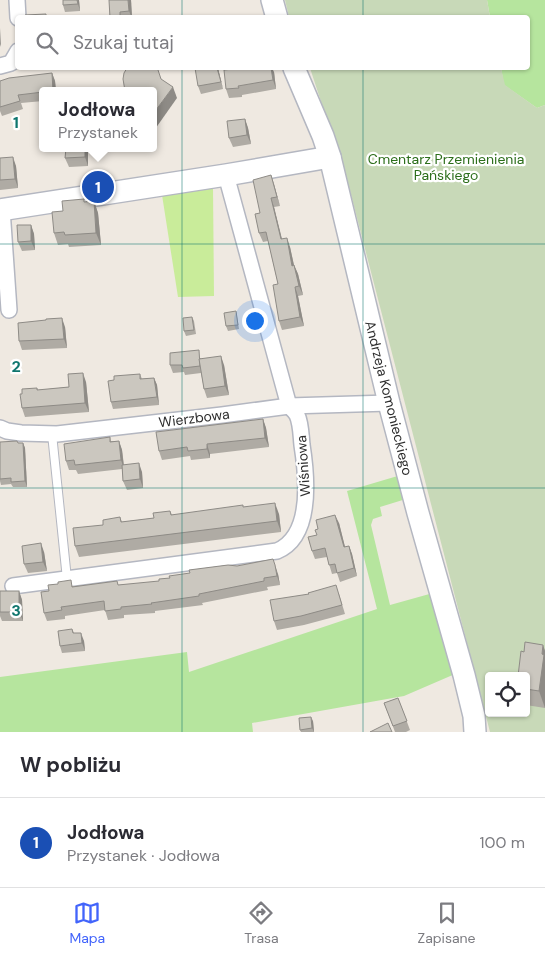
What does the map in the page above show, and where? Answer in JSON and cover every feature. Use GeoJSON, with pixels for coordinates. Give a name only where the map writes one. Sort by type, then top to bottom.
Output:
{"type":"FeatureCollection","features":[{"type":"Feature","properties":{"kind":"street"},"geometry":{"type":"LineString","coordinates":[[17,0],[18,15]]}},
{"type":"Feature","properties":{"kind":"street"},"geometry":{"type":"LineString","coordinates":[[272,0],[276,15]]}},
{"type":"Feature","properties":{"kind":"street"},"geometry":{"type":"LineString","coordinates":[[0,66],[11,63],[15,56]]}},
{"type":"Feature","properties":{"kind":"street","name":"Andrzeja Komonieckiego"},"geometry":{"type":"LineString","coordinates":[[295,70],[330,156],[389,403],[464,674],[476,732]]}},
{"type":"Feature","properties":{"kind":"street"},"geometry":{"type":"LineString","coordinates":[[9,310],[1,210],[226,175],[330,156]]}},
{"type":"Feature","properties":{"kind":"street","name":"Wiśniowa"},"geometry":{"type":"LineString","coordinates":[[13,586],[277,552],[290,544],[306,505],[306,482],[301,434],[297,415],[289,406],[226,175]]}},
{"type":"Feature","properties":{"kind":"street","name":"Wierzbowa"},"geometry":{"type":"LineString","coordinates":[[0,428],[21,433],[52,434],[222,416],[289,406],[389,403]]}},
{"type":"Feature","properties":{"kind":"lane"},"geometry":{"type":"LineString","coordinates":[[52,434],[67,579]]}},
{"type":"Feature","properties":{"kind":"green space"},"geometry":{"type":"Polygon","coordinates":[[[285,0],[487,0],[490,15],[289,15],[285,0]]]}},
{"type":"Feature","properties":{"kind":"green space"},"geometry":{"type":"Polygon","coordinates":[[[487,0],[545,0],[545,105],[537,108],[504,85],[501,70],[530,70],[530,15],[490,15],[487,0]]]}},
{"type":"Feature","properties":{"kind":"green space","name":"Cmentarz Przemienienia Pańskiego"},"geometry":{"type":"Polygon","coordinates":[[[311,70],[501,70],[505,85],[537,108],[545,105],[545,732],[490,732],[486,717],[530,717],[530,672],[485,672],[485,713],[349,187],[311,70]]]}},
{"type":"Feature","properties":{"kind":"green space"},"geometry":{"type":"Polygon","coordinates":[[[213,187],[214,296],[178,297],[162,195],[213,187]]]}},
{"type":"Feature","properties":{"kind":"green space"},"geometry":{"type":"Polygon","coordinates":[[[401,475],[406,499],[380,507],[382,516],[373,519],[371,525],[390,605],[433,593],[455,674],[404,696],[252,723],[253,732],[0,732],[0,677],[187,652],[189,672],[377,609],[347,491],[401,475]]]}},
{"type":"Feature","properties":{"kind":"building"},"geometry":{"type":"Polygon","coordinates":[[[63,0],[77,0],[78,4],[63,5],[63,0]]]}},
{"type":"Feature","properties":{"kind":"building"},"geometry":{"type":"Polygon","coordinates":[[[109,0],[128,0],[129,11],[120,12],[120,15],[110,15],[109,0]]]}},
{"type":"Feature","properties":{"kind":"building"},"geometry":{"type":"Polygon","coordinates":[[[126,70],[158,70],[161,79],[173,87],[157,109],[157,87],[124,87],[124,73],[126,70]]]}},
{"type":"Feature","properties":{"kind":"building"},"geometry":{"type":"Polygon","coordinates":[[[195,70],[218,70],[221,82],[198,86],[195,70]]]}},
{"type":"Feature","properties":{"kind":"building"},"geometry":{"type":"Polygon","coordinates":[[[224,70],[271,70],[273,80],[226,89],[224,70]]]}},
{"type":"Feature","properties":{"kind":"building"},"geometry":{"type":"Polygon","coordinates":[[[52,73],[53,87],[39,87],[39,92],[18,95],[20,101],[0,107],[0,81],[9,78],[52,73]]]}},
{"type":"Feature","properties":{"kind":"building"},"geometry":{"type":"Polygon","coordinates":[[[245,119],[247,135],[229,138],[227,121],[245,119]]]}},
{"type":"Feature","properties":{"kind":"building"},"geometry":{"type":"Polygon","coordinates":[[[66,152],[85,152],[85,157],[65,158],[66,152]]]}},
{"type":"Feature","properties":{"kind":"building"},"geometry":{"type":"Polygon","coordinates":[[[13,157],[15,179],[0,180],[0,158],[13,157]]]}},
{"type":"Feature","properties":{"kind":"building"},"geometry":{"type":"Polygon","coordinates":[[[271,175],[277,197],[271,198],[281,239],[287,238],[292,266],[294,265],[299,286],[295,287],[300,317],[279,321],[273,285],[278,284],[266,232],[259,233],[255,214],[260,213],[253,180],[271,175]]]}},
{"type":"Feature","properties":{"kind":"building"},"geometry":{"type":"Polygon","coordinates":[[[84,199],[84,202],[94,201],[96,233],[65,235],[64,232],[54,233],[52,212],[63,211],[62,201],[84,199]]]}},
{"type":"Feature","properties":{"kind":"building"},"geometry":{"type":"Polygon","coordinates":[[[17,225],[31,225],[31,241],[18,242],[17,225]]]}},
{"type":"Feature","properties":{"kind":"building"},"geometry":{"type":"Polygon","coordinates":[[[236,311],[238,325],[226,326],[224,313],[236,311]]]}},
{"type":"Feature","properties":{"kind":"building"},"geometry":{"type":"Polygon","coordinates":[[[192,317],[194,330],[184,331],[183,318],[192,317]]]}},
{"type":"Feature","properties":{"kind":"building"},"geometry":{"type":"Polygon","coordinates":[[[62,318],[64,339],[19,341],[18,323],[62,318]]]}},
{"type":"Feature","properties":{"kind":"building"},"geometry":{"type":"Polygon","coordinates":[[[199,350],[200,366],[183,368],[182,365],[170,365],[170,353],[199,350]]]}},
{"type":"Feature","properties":{"kind":"building"},"geometry":{"type":"Polygon","coordinates":[[[221,356],[225,386],[204,389],[199,359],[221,356]]]}},
{"type":"Feature","properties":{"kind":"building"},"geometry":{"type":"Polygon","coordinates":[[[83,373],[85,403],[22,408],[20,394],[22,394],[22,389],[37,388],[37,390],[69,387],[68,374],[83,373]]]}},
{"type":"Feature","properties":{"kind":"building"},"geometry":{"type":"Polygon","coordinates":[[[140,374],[140,379],[154,378],[157,397],[111,402],[108,381],[114,380],[114,376],[140,374]]]}},
{"type":"Feature","properties":{"kind":"building"},"geometry":{"type":"Polygon","coordinates":[[[263,419],[265,438],[207,444],[207,449],[188,451],[187,447],[159,451],[156,432],[263,419]]]}},
{"type":"Feature","properties":{"kind":"building"},"geometry":{"type":"Polygon","coordinates":[[[110,437],[110,442],[119,441],[121,460],[75,465],[74,460],[66,461],[64,444],[110,437]]]}},
{"type":"Feature","properties":{"kind":"building"},"geometry":{"type":"Polygon","coordinates":[[[17,441],[18,443],[23,443],[25,481],[11,482],[11,478],[0,479],[0,442],[17,441]]]}},
{"type":"Feature","properties":{"kind":"building"},"geometry":{"type":"Polygon","coordinates":[[[139,463],[140,479],[123,481],[122,465],[139,463]]]}},
{"type":"Feature","properties":{"kind":"building"},"geometry":{"type":"Polygon","coordinates":[[[275,503],[277,521],[75,546],[73,528],[103,525],[103,520],[120,517],[121,522],[154,518],[153,513],[170,511],[171,515],[243,505],[243,507],[275,503]]]}},
{"type":"Feature","properties":{"kind":"building"},"geometry":{"type":"Polygon","coordinates":[[[335,515],[344,547],[349,546],[354,568],[337,573],[335,564],[329,565],[325,548],[312,551],[308,537],[317,535],[315,530],[318,529],[316,520],[335,515]]]}},
{"type":"Feature","properties":{"kind":"building"},"geometry":{"type":"Polygon","coordinates":[[[41,543],[43,562],[24,564],[22,546],[41,543]]]}},
{"type":"Feature","properties":{"kind":"building"},"geometry":{"type":"Polygon","coordinates":[[[273,559],[277,576],[264,578],[264,581],[199,594],[199,596],[121,607],[121,609],[105,611],[104,601],[61,607],[62,610],[44,613],[41,592],[49,591],[48,585],[58,584],[58,582],[71,580],[72,587],[117,581],[118,585],[159,581],[159,579],[170,578],[169,576],[190,573],[189,570],[228,565],[237,566],[273,559]]]}},
{"type":"Feature","properties":{"kind":"building"},"geometry":{"type":"Polygon","coordinates":[[[336,585],[342,605],[274,621],[270,600],[309,594],[336,585]]]}},
{"type":"Feature","properties":{"kind":"building"},"geometry":{"type":"Polygon","coordinates":[[[0,591],[19,591],[19,612],[0,612],[0,591]]]}},
{"type":"Feature","properties":{"kind":"building"},"geometry":{"type":"Polygon","coordinates":[[[72,629],[73,633],[81,633],[82,643],[60,646],[58,631],[72,629]]]}},
{"type":"Feature","properties":{"kind":"building"},"geometry":{"type":"Polygon","coordinates":[[[525,642],[543,645],[542,654],[544,655],[539,691],[530,690],[530,672],[518,672],[521,651],[524,652],[525,642]]]}},
{"type":"Feature","properties":{"kind":"building"},"geometry":{"type":"Polygon","coordinates":[[[398,698],[407,721],[393,726],[384,703],[398,698]]]}},
{"type":"Feature","properties":{"kind":"building"},"geometry":{"type":"Polygon","coordinates":[[[311,717],[312,728],[300,730],[299,718],[311,717]]]}},
{"type":"Feature","properties":{"kind":"building"},"geometry":{"type":"Polygon","coordinates":[[[388,723],[392,732],[370,732],[388,723]]]}},
{"type":"Feature","properties":{"kind":"place","name":"Jodłowa"},"geometry":{"type":"Point","coordinates":[98,187]}}]}
